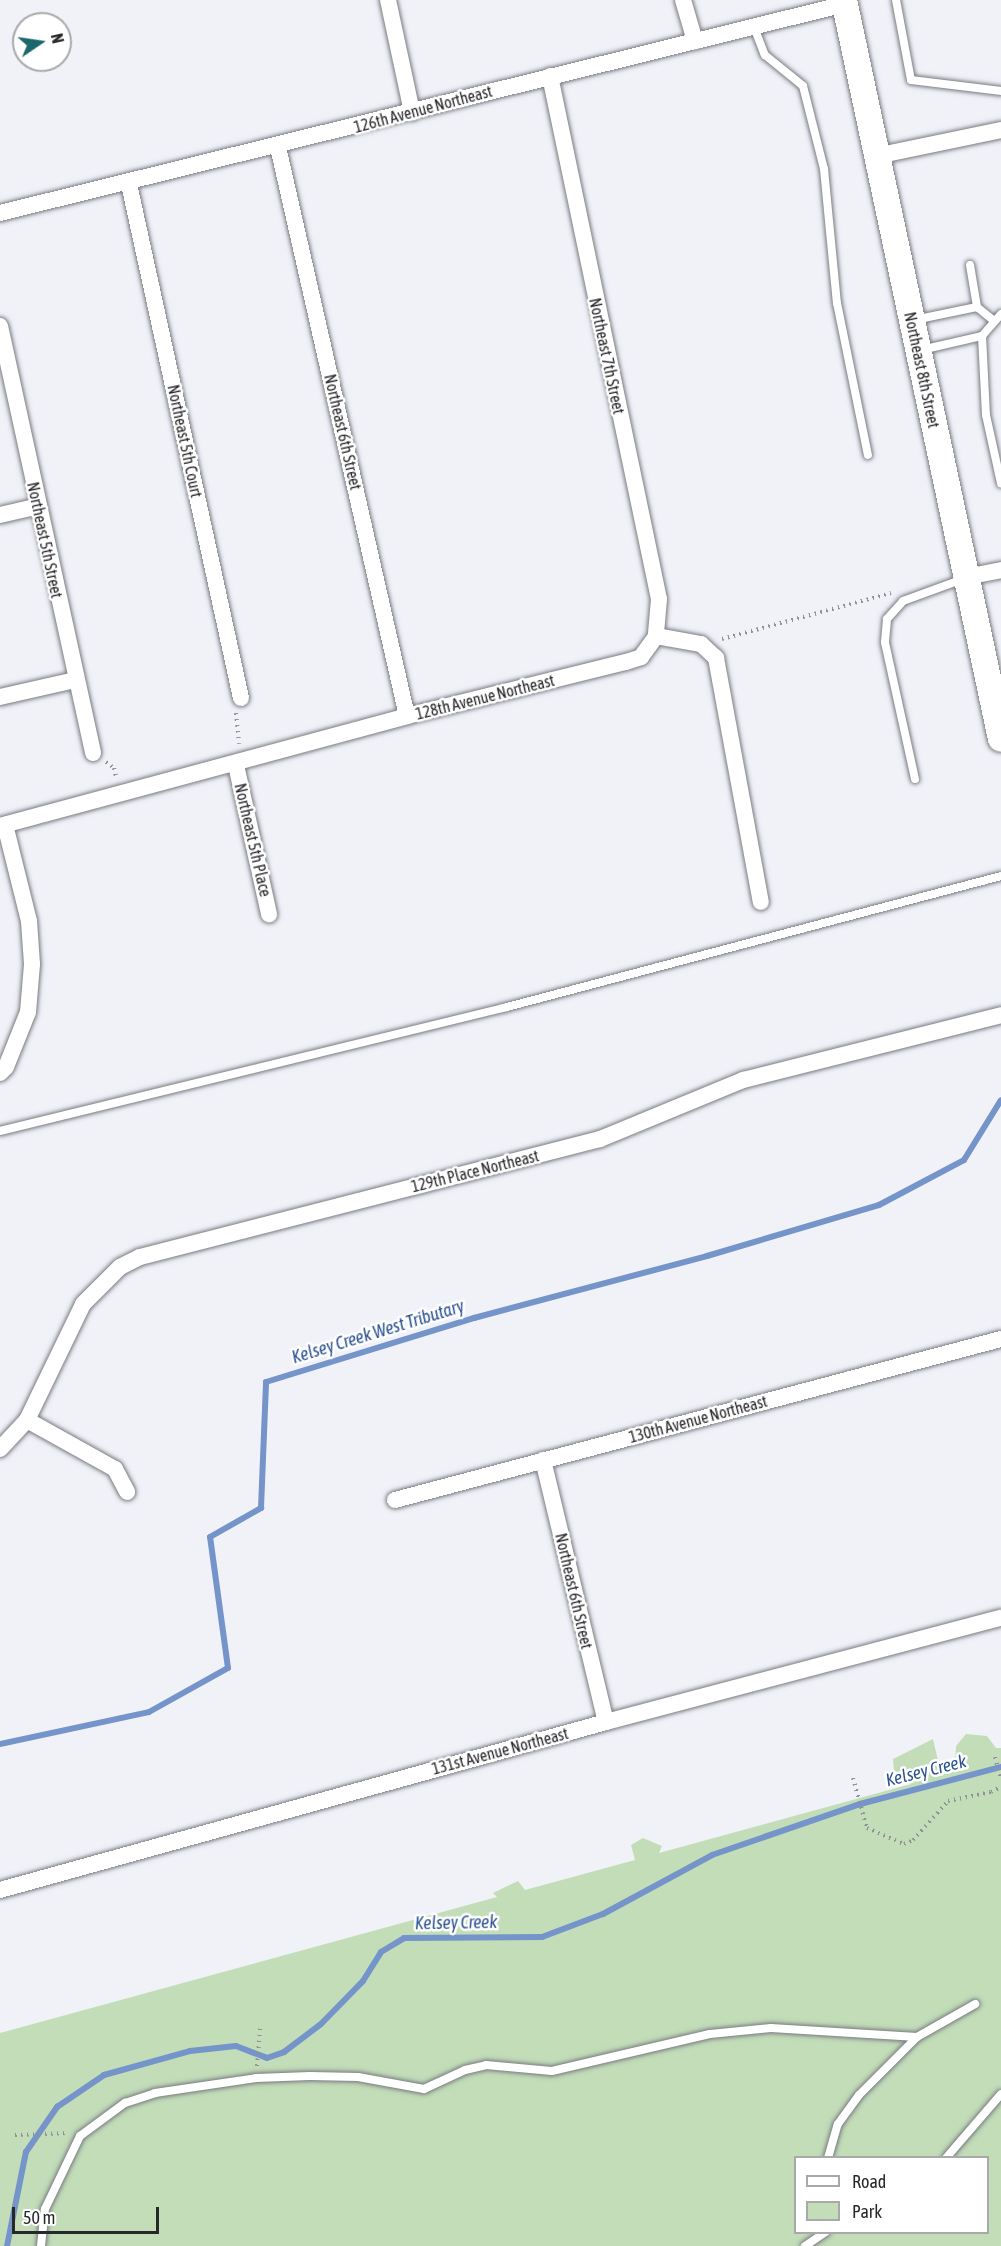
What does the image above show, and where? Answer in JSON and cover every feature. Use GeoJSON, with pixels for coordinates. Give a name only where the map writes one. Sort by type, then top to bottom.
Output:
{"type":"FeatureCollection","features":[{"type":"Feature","properties":{"kind":"main road","name":"Northeast 8th Street"},"geometry":{"type":"LineString","coordinates":[[844,2],[1001,739]]}},
{"type":"Feature","properties":{"kind":"street"},"geometry":{"type":"LineString","coordinates":[[388,0],[412,112]]}},
{"type":"Feature","properties":{"kind":"street"},"geometry":{"type":"LineString","coordinates":[[683,0],[695,41]]}},
{"type":"Feature","properties":{"kind":"street","name":"126th Avenue Northeast"},"geometry":{"type":"LineString","coordinates":[[0,213],[278,147],[550,76],[754,27],[844,2]]}},
{"type":"Feature","properties":{"kind":"street","name":"Northeast 7th Street"},"geometry":{"type":"LineString","coordinates":[[550,76],[659,599],[656,636]]}},
{"type":"Feature","properties":{"kind":"street"},"geometry":{"type":"LineString","coordinates":[[876,156],[1001,130]]}},
{"type":"Feature","properties":{"kind":"street","name":"Northeast 6th Street"},"geometry":{"type":"LineString","coordinates":[[278,147],[407,716]]}},
{"type":"Feature","properties":{"kind":"street","name":"Northeast 5th Court"},"geometry":{"type":"LineString","coordinates":[[129,184],[241,698]]}},
{"type":"Feature","properties":{"kind":"street","name":"Northeast 5th Street"},"geometry":{"type":"LineString","coordinates":[[0,326],[75,680],[93,753]]}},
{"type":"Feature","properties":{"kind":"street"},"geometry":{"type":"LineString","coordinates":[[0,516],[38,506]]}},
{"type":"Feature","properties":{"kind":"street"},"geometry":{"type":"LineString","coordinates":[[966,578],[1001,570]]}},
{"type":"Feature","properties":{"kind":"street"},"geometry":{"type":"LineString","coordinates":[[656,636],[701,644],[716,658],[762,902]]}},
{"type":"Feature","properties":{"kind":"street","name":"128th Avenue Northeast"},"geometry":{"type":"LineString","coordinates":[[3,826],[236,765],[407,716],[634,659],[650,648],[656,636]]}},
{"type":"Feature","properties":{"kind":"street"},"geometry":{"type":"LineString","coordinates":[[0,697],[75,680]]}},
{"type":"Feature","properties":{"kind":"street","name":"Northeast 5th Place"},"geometry":{"type":"LineString","coordinates":[[236,765],[269,914]]}},
{"type":"Feature","properties":{"kind":"street"},"geometry":{"type":"LineString","coordinates":[[3,826],[29,921],[32,964],[28,1012],[3,1070]]}},
{"type":"Feature","properties":{"kind":"street","name":"129th Place Northeast"},"geometry":{"type":"LineString","coordinates":[[27,1420],[83,1304],[120,1266],[140,1257],[600,1139],[743,1080],[1001,1015]]}},
{"type":"Feature","properties":{"kind":"street","name":"130th Avenue Northeast"},"geometry":{"type":"LineString","coordinates":[[395,1500],[1001,1339]]}},
{"type":"Feature","properties":{"kind":"street"},"geometry":{"type":"LineString","coordinates":[[0,1449],[27,1420],[115,1469],[127,1492]]}},
{"type":"Feature","properties":{"kind":"street","name":"Northeast 6th Street"},"geometry":{"type":"LineString","coordinates":[[543,1460],[606,1722]]}},
{"type":"Feature","properties":{"kind":"street","name":"131st Avenue Northeast"},"geometry":{"type":"LineString","coordinates":[[0,1890],[606,1722],[1001,1618]]}},
{"type":"Feature","properties":{"kind":"lane"},"geometry":{"type":"LineString","coordinates":[[896,0],[910,81],[1001,92]]}},
{"type":"Feature","properties":{"kind":"lane"},"geometry":{"type":"LineString","coordinates":[[754,27],[765,55],[803,87],[824,169],[837,303],[868,456]]}},
{"type":"Feature","properties":{"kind":"lane"},"geometry":{"type":"LineString","coordinates":[[970,265],[977,307],[994,321]]}},
{"type":"Feature","properties":{"kind":"lane"},"geometry":{"type":"LineString","coordinates":[[912,321],[977,307]]}},
{"type":"Feature","properties":{"kind":"lane"},"geometry":{"type":"LineString","coordinates":[[918,351],[982,336],[1001,314]]}},
{"type":"Feature","properties":{"kind":"lane"},"geometry":{"type":"LineString","coordinates":[[982,336],[986,415],[1001,481]]}},
{"type":"Feature","properties":{"kind":"lane"},"geometry":{"type":"LineString","coordinates":[[915,780],[885,642],[887,619],[903,601],[966,578]]}},
{"type":"Feature","properties":{"kind":"lane"},"geometry":{"type":"LineString","coordinates":[[0,1131],[507,1007],[1001,876]]}},
{"type":"Feature","properties":{"kind":"lane"},"geometry":{"type":"LineString","coordinates":[[828,2156],[838,2124],[859,2095],[917,2037],[975,2004]]}},
{"type":"Feature","properties":{"kind":"lane"},"geometry":{"type":"LineString","coordinates":[[41,2246],[45,2209],[80,2136],[125,2103],[156,2093],[256,2078],[310,2076],[358,2077],[424,2089],[465,2070],[486,2065],[552,2071],[710,2034],[771,2028],[917,2037]]}},
{"type":"Feature","properties":{"kind":"lane"},"geometry":{"type":"LineString","coordinates":[[947,2156],[1001,2094]]}},
{"type":"Feature","properties":{"kind":"lane"},"geometry":{"type":"LineString","coordinates":[[805,2245],[823,2234]]}},
{"type":"Feature","properties":{"kind":"path"},"geometry":{"type":"LineString","coordinates":[[701,644],[869,602],[898,591]]}},
{"type":"Feature","properties":{"kind":"path"},"geometry":{"type":"LineString","coordinates":[[240,748],[234,720],[241,698]]}},
{"type":"Feature","properties":{"kind":"path"},"geometry":{"type":"LineString","coordinates":[[93,753],[114,768],[121,795]]}},
{"type":"Feature","properties":{"kind":"path"},"geometry":{"type":"LineString","coordinates":[[995,1757],[1001,1779]]}},
{"type":"Feature","properties":{"kind":"path"},"geometry":{"type":"LineString","coordinates":[[853,1778],[867,1828],[904,1844],[913,1840],[948,1802],[992,1792],[1001,1786]]}},
{"type":"Feature","properties":{"kind":"path"},"geometry":{"type":"LineString","coordinates":[[257,2068],[260,2028]]}},
{"type":"Feature","properties":{"kind":"path"},"geometry":{"type":"LineString","coordinates":[[15,2135],[63,2132]]}},
{"type":"Feature","properties":{"kind":"green space"},"geometry":{"type":"Polygon","coordinates":[[[966,1734],[987,1736],[996,1748],[1001,1748],[1001,2246],[0,2246],[0,2033],[497,1897],[493,1893],[518,1881],[525,1890],[635,1860],[631,1845],[643,1838],[662,1846],[659,1853],[911,1784],[894,1771],[893,1759],[933,1739],[940,1769],[955,1764],[956,1746],[966,1734]]]}},
{"type":"Feature","properties":{"kind":"waterway","name":"Kelsey Creek West Tributary"},"geometry":{"type":"LineString","coordinates":[[0,1744],[149,1712],[228,1668],[210,1537],[261,1508],[266,1382],[474,1318],[707,1256],[879,1205],[964,1160],[1001,1100]]}},
{"type":"Feature","properties":{"kind":"waterway","name":"Kelsey Creek"},"geometry":{"type":"LineString","coordinates":[[7,2246],[26,2152],[57,2107],[104,2075],[190,2051],[236,2046],[267,2058],[284,2052],[321,2024],[363,1981],[381,1952],[404,1938],[542,1937],[603,1914],[712,1855],[860,1804],[1001,1767]]}}]}
